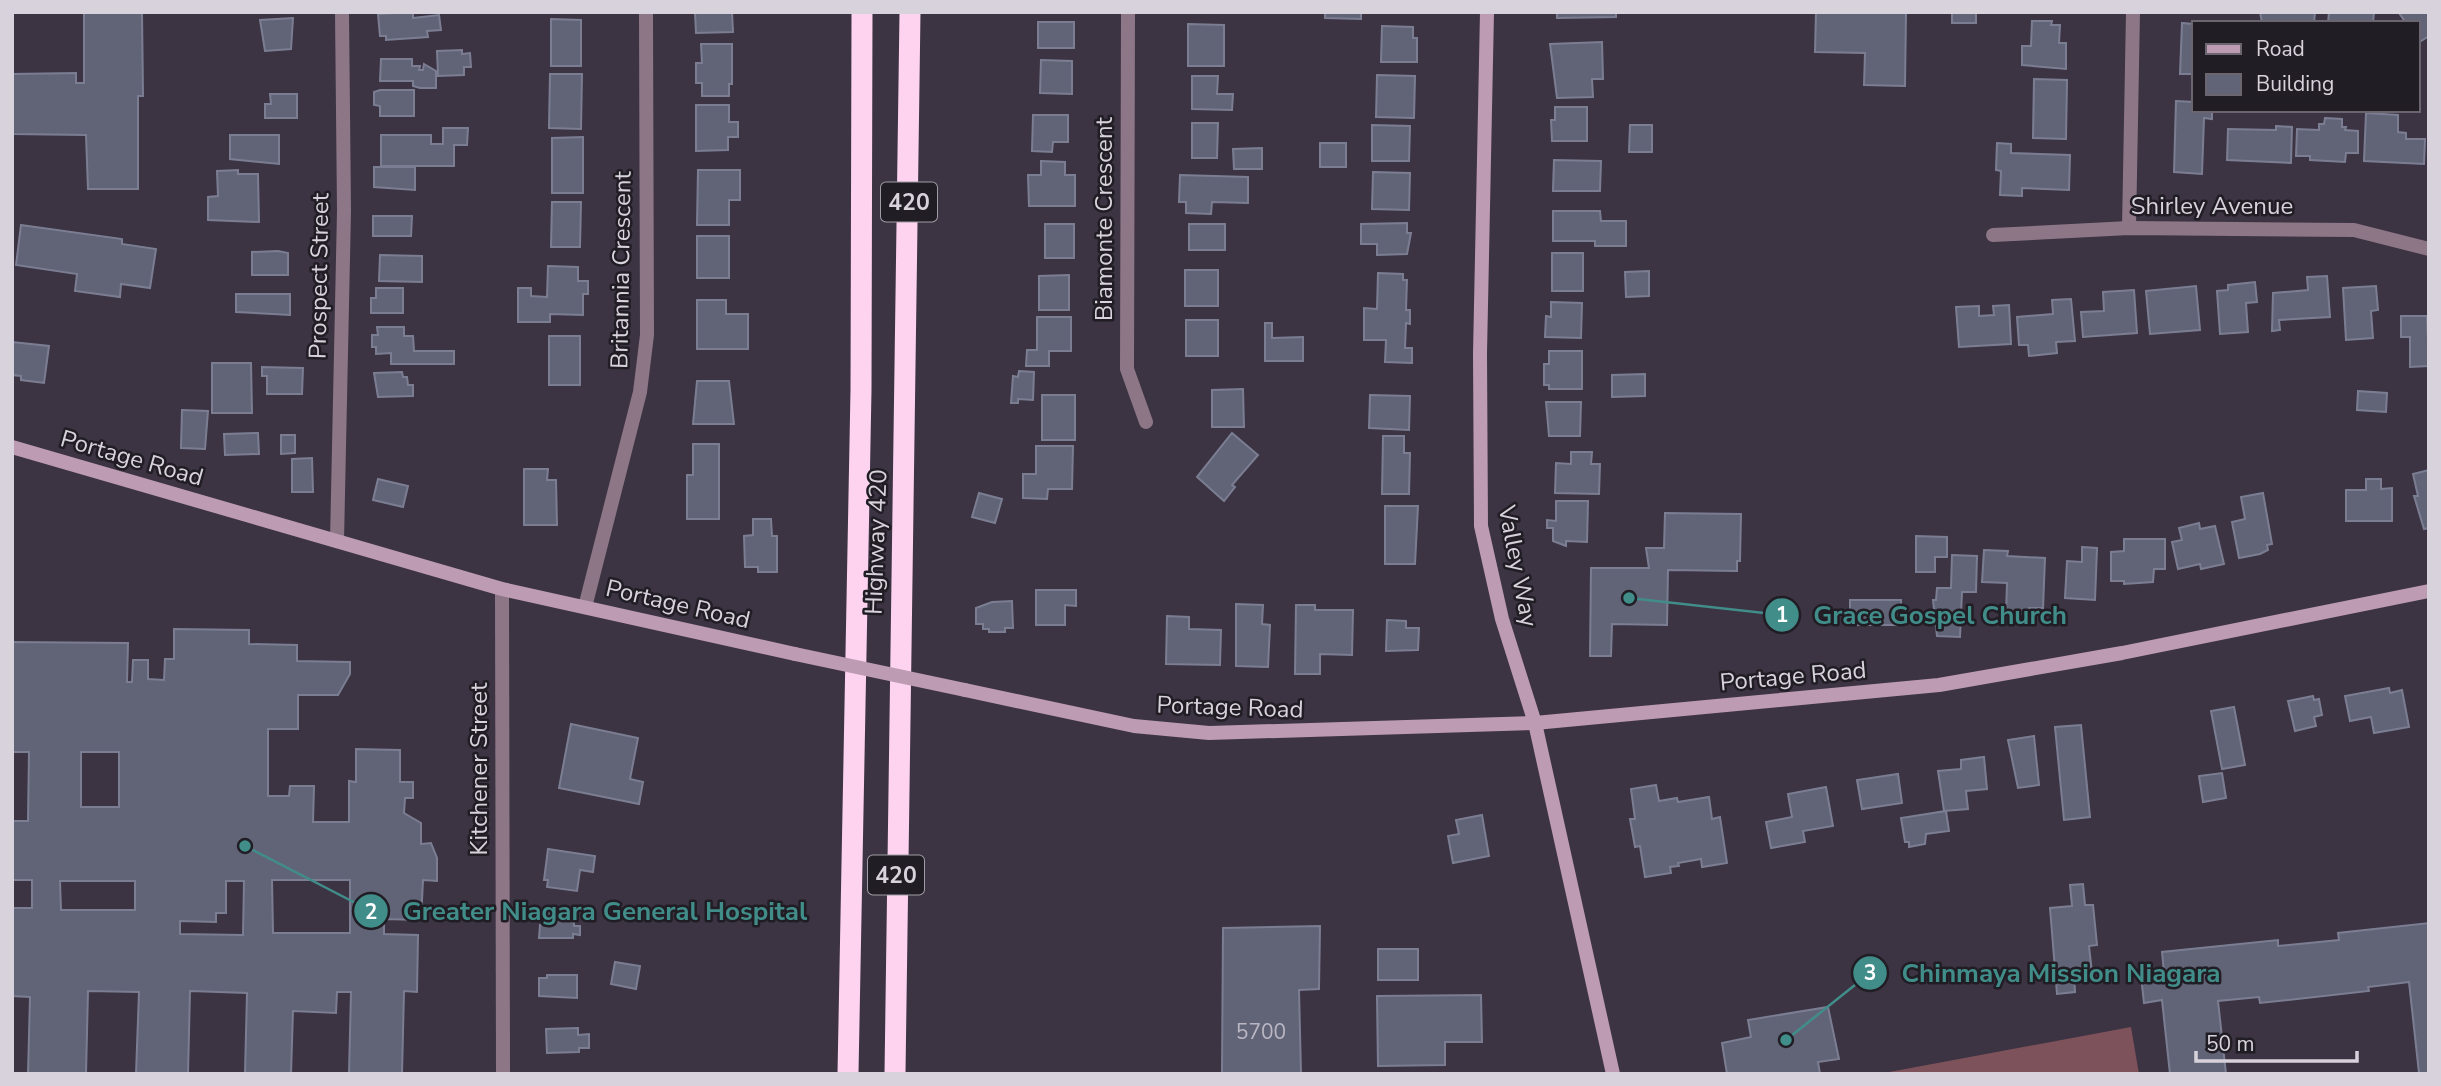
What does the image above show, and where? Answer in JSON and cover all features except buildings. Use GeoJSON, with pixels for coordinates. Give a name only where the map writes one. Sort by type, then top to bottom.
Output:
{"type":"FeatureCollection","features":[{"type":"Feature","properties":{"kind":"highway","name":"Highway 420"},"geometry":{"type":"LineString","coordinates":[[848,1074],[861,390],[862,12]]}},
{"type":"Feature","properties":{"kind":"highway","name":"Highway 420"},"geometry":{"type":"LineString","coordinates":[[895,1074],[900,639],[907,392],[910,12]]}},
{"type":"Feature","properties":{"kind":"street","name":"Prospect Street"},"geometry":{"type":"LineString","coordinates":[[337,541],[344,211],[342,12]]}},
{"type":"Feature","properties":{"kind":"street","name":"Britannia Crescent"},"geometry":{"type":"LineString","coordinates":[[585,607],[639,392],[647,335],[646,12]]}},
{"type":"Feature","properties":{"kind":"street","name":"Biamonte Crescent"},"geometry":{"type":"LineString","coordinates":[[1128,12],[1127,369],[1146,422]]}},
{"type":"Feature","properties":{"kind":"street","name":"Valley Way"},"geometry":{"type":"LineString","coordinates":[[1487,12],[1480,354],[1481,526],[1502,619],[1535,723],[1612,1074]]}},
{"type":"Feature","properties":{"kind":"street"},"geometry":{"type":"LineString","coordinates":[[2129,228],[2133,12]]}},
{"type":"Feature","properties":{"kind":"street","name":"Shirley Avenue"},"geometry":{"type":"LineString","coordinates":[[1993,235],[2129,228],[2354,230],[2429,249]]}},
{"type":"Feature","properties":{"kind":"street","name":"Portage Road"},"geometry":{"type":"LineString","coordinates":[[12,447],[502,589],[1134,726],[1209,733],[1535,723],[1939,685],[2122,653],[2429,592]]}},
{"type":"Feature","properties":{"kind":"street","name":"Kitchener Street"},"geometry":{"type":"LineString","coordinates":[[502,589],[503,1074]]}},
{"type":"Feature","properties":{"kind":"shaded area"},"geometry":{"type":"Polygon","coordinates":[[[2131,1027],[2139,1074],[1884,1073],[2131,1027]]]}},
{"type":"Feature","properties":{"kind":"place","name":"Grace Gospel Church"},"geometry":{"type":"Point","coordinates":[1629,598]}},
{"type":"Feature","properties":{"kind":"place","name":"Greater Niagara General Hospital"},"geometry":{"type":"Point","coordinates":[245,846]}},
{"type":"Feature","properties":{"kind":"place","name":"Chinmaya Mission Niagara"},"geometry":{"type":"Point","coordinates":[1786,1040]}}]}
